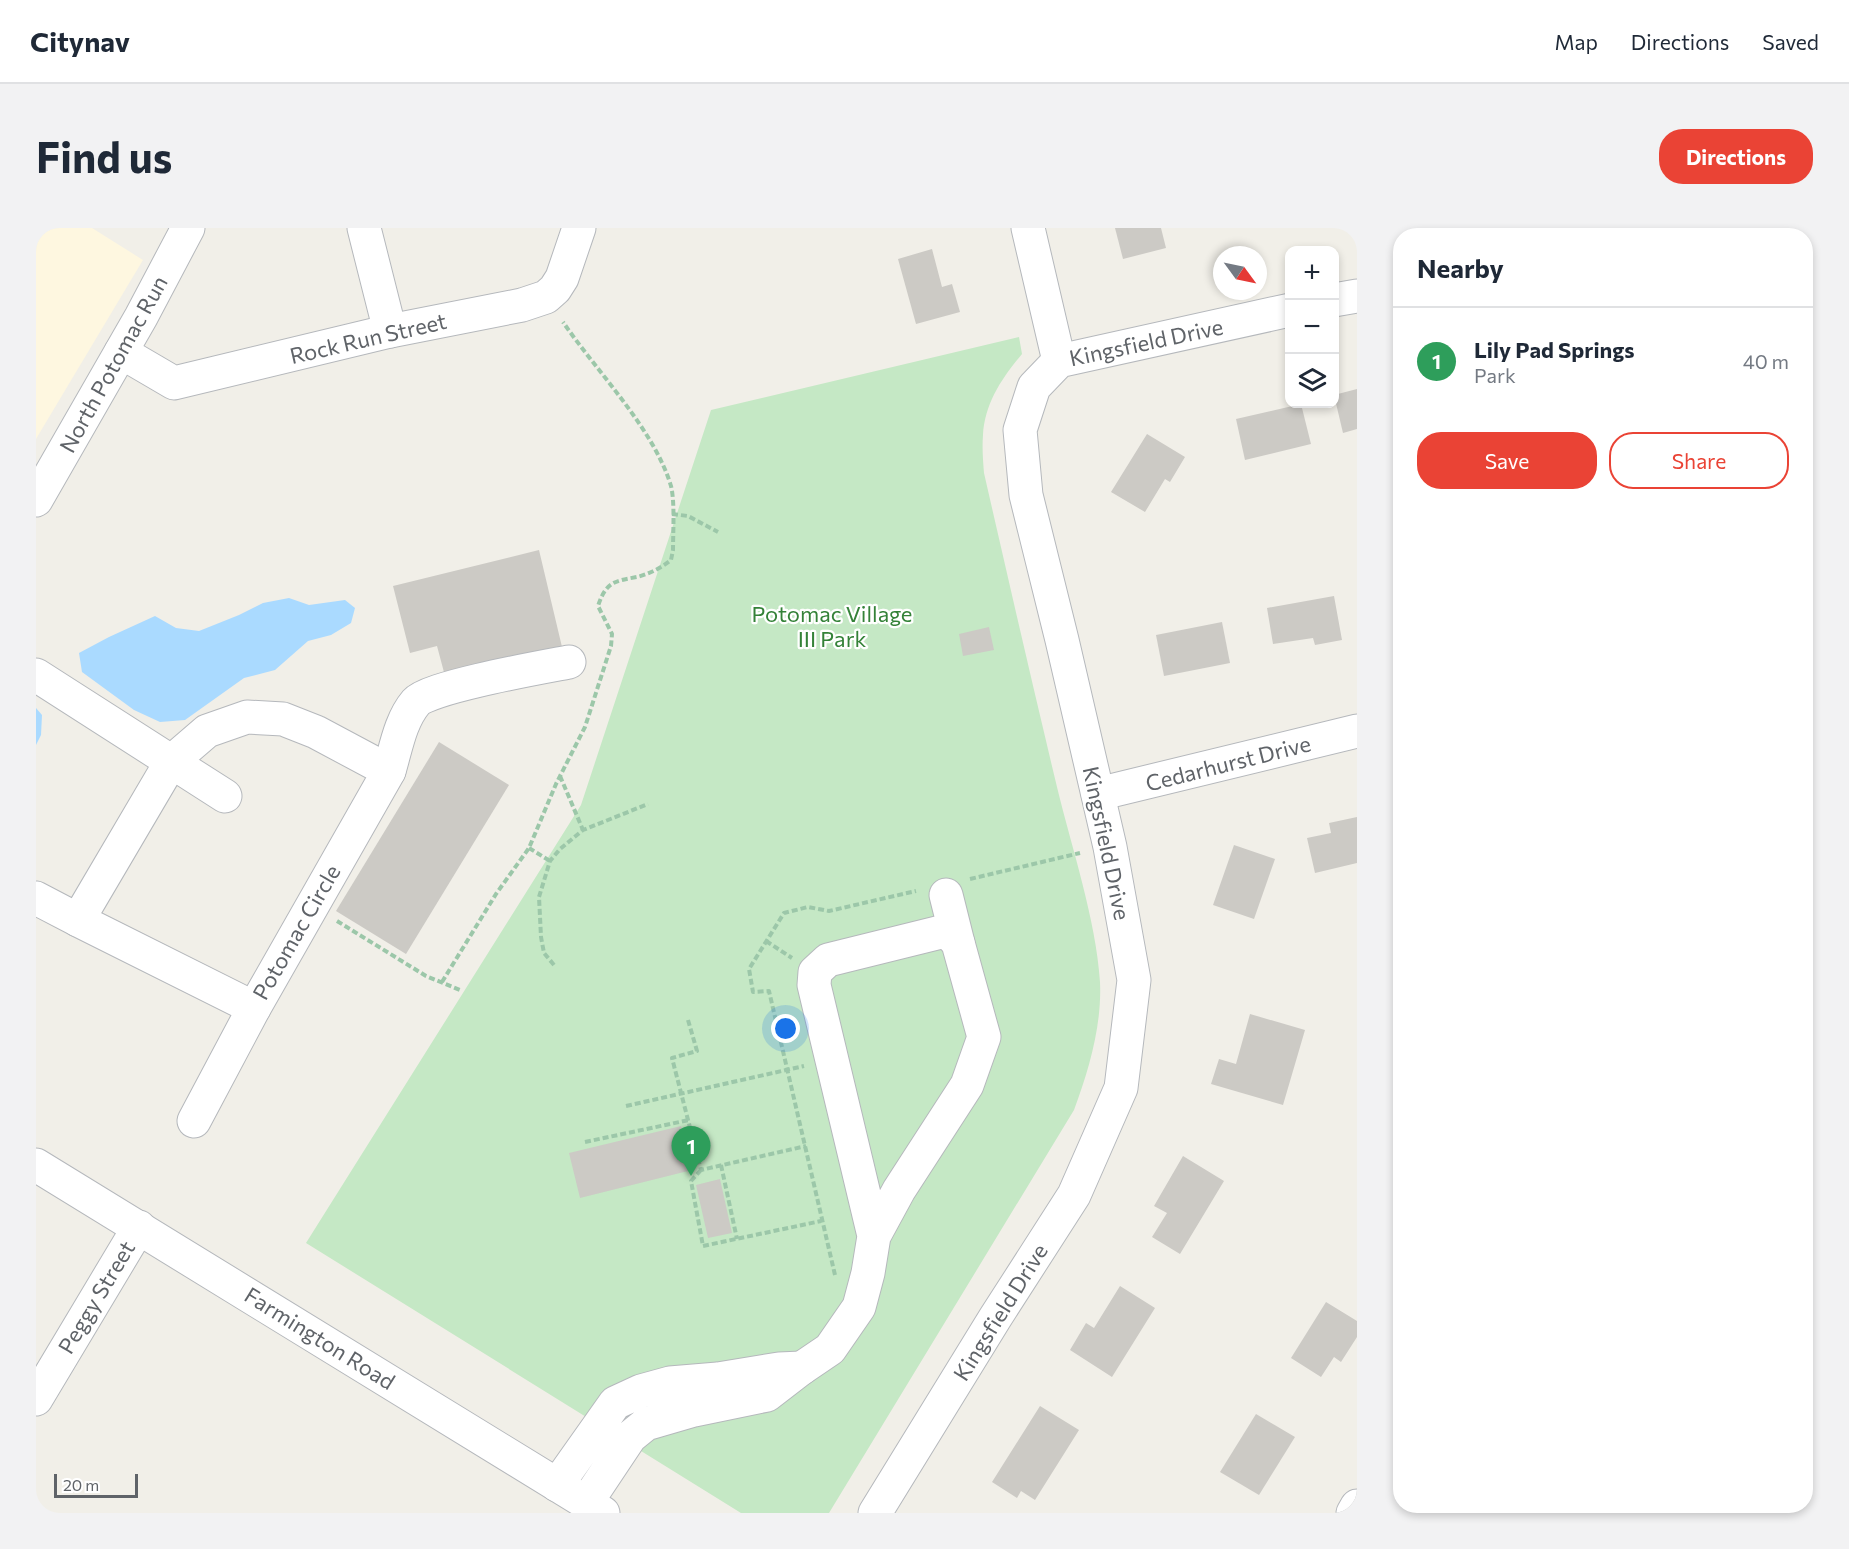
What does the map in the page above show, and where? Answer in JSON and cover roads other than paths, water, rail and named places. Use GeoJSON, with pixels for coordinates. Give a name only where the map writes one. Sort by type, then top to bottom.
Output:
{"type":"FeatureCollection","features":[{"type":"Feature","properties":{"kind":"street"},"geometry":{"type":"LineString","coordinates":[[364,228],[390,331]]}},
{"type":"Feature","properties":{"kind":"street","name":"Rock Run Street"},"geometry":{"type":"LineString","coordinates":[[121,352],[174,384],[390,331],[522,305],[546,297],[555,289],[562,278],[579,228]]}},
{"type":"Feature","properties":{"kind":"street"},"geometry":{"type":"LineString","coordinates":[[1028,228],[1059,360]]}},
{"type":"Feature","properties":{"kind":"street","name":"North Potomac Run"},"geometry":{"type":"LineString","coordinates":[[36,500],[121,352],[182,230]]}},
{"type":"Feature","properties":{"kind":"street"},"geometry":{"type":"LineString","coordinates":[[1339,299],[1357,296]]}},
{"type":"Feature","properties":{"kind":"street","name":"Kingsfield Drive"},"geometry":{"type":"LineString","coordinates":[[875,1513],[994,1318],[1074,1195],[1121,1088],[1134,980],[1110,847],[1026,495],[1020,430],[1034,387],[1059,360],[1285,311]]}},
{"type":"Feature","properties":{"kind":"street","name":"Potomac Circle"},"geometry":{"type":"LineString","coordinates":[[36,898],[254,1008],[389,771],[403,723],[418,700],[438,690],[569,662]]}},
{"type":"Feature","properties":{"kind":"street"},"geometry":{"type":"LineString","coordinates":[[36,675],[225,796]]}},
{"type":"Feature","properties":{"kind":"street"},"geometry":{"type":"LineString","coordinates":[[78,920],[171,762],[207,731],[246,717],[283,719],[316,732],[389,771]]}},
{"type":"Feature","properties":{"kind":"street","name":"Cedarhurst Drive"},"geometry":{"type":"LineString","coordinates":[[1098,794],[1357,731]]}},
{"type":"Feature","properties":{"kind":"street"},"geometry":{"type":"LineString","coordinates":[[576,1502],[615,1403],[641,1391],[669,1383],[711,1393],[767,1395],[830,1349],[859,1307],[874,1236],[898,1190],[967,1085],[984,1037],[946,895]]}},
{"type":"Feature","properties":{"kind":"street"},"geometry":{"type":"LineString","coordinates":[[874,1236],[814,985],[816,972],[828,960],[941,932],[949,933],[958,943]]}},
{"type":"Feature","properties":{"kind":"street"},"geometry":{"type":"LineString","coordinates":[[194,1121],[254,1008]]}},
{"type":"Feature","properties":{"kind":"street","name":"Farmington Road"},"geometry":{"type":"LineString","coordinates":[[36,1166],[139,1227],[576,1502]]}},
{"type":"Feature","properties":{"kind":"street","name":"Peggy Street"},"geometry":{"type":"LineString","coordinates":[[36,1399],[139,1227]]}},
{"type":"Feature","properties":{"kind":"street"},"geometry":{"type":"LineString","coordinates":[[1353,1513],[1357,1506]]}},
{"type":"Feature","properties":{"kind":"water"},"geometry":{"type":"Polygon","coordinates":[[[289,598],[309,605],[345,600],[355,608],[351,623],[331,635],[308,641],[275,670],[244,678],[185,720],[160,722],[134,710],[82,672],[79,653],[155,616],[176,628],[199,631],[263,603],[289,598]]]}},
{"type":"Feature","properties":{"kind":"water"},"geometry":{"type":"Polygon","coordinates":[[[36,708],[42,715],[41,735],[36,745],[36,708]]]}},
{"type":"Feature","properties":{"kind":"place","name":"Lily Pad Springs"},"geometry":{"type":"Point","coordinates":[691,1176]}},
{"type":"Feature","properties":{"kind":"park label","name":"Potomac Village III Park"},"geometry":{"type":"Point","coordinates":[832,626]}}]}
